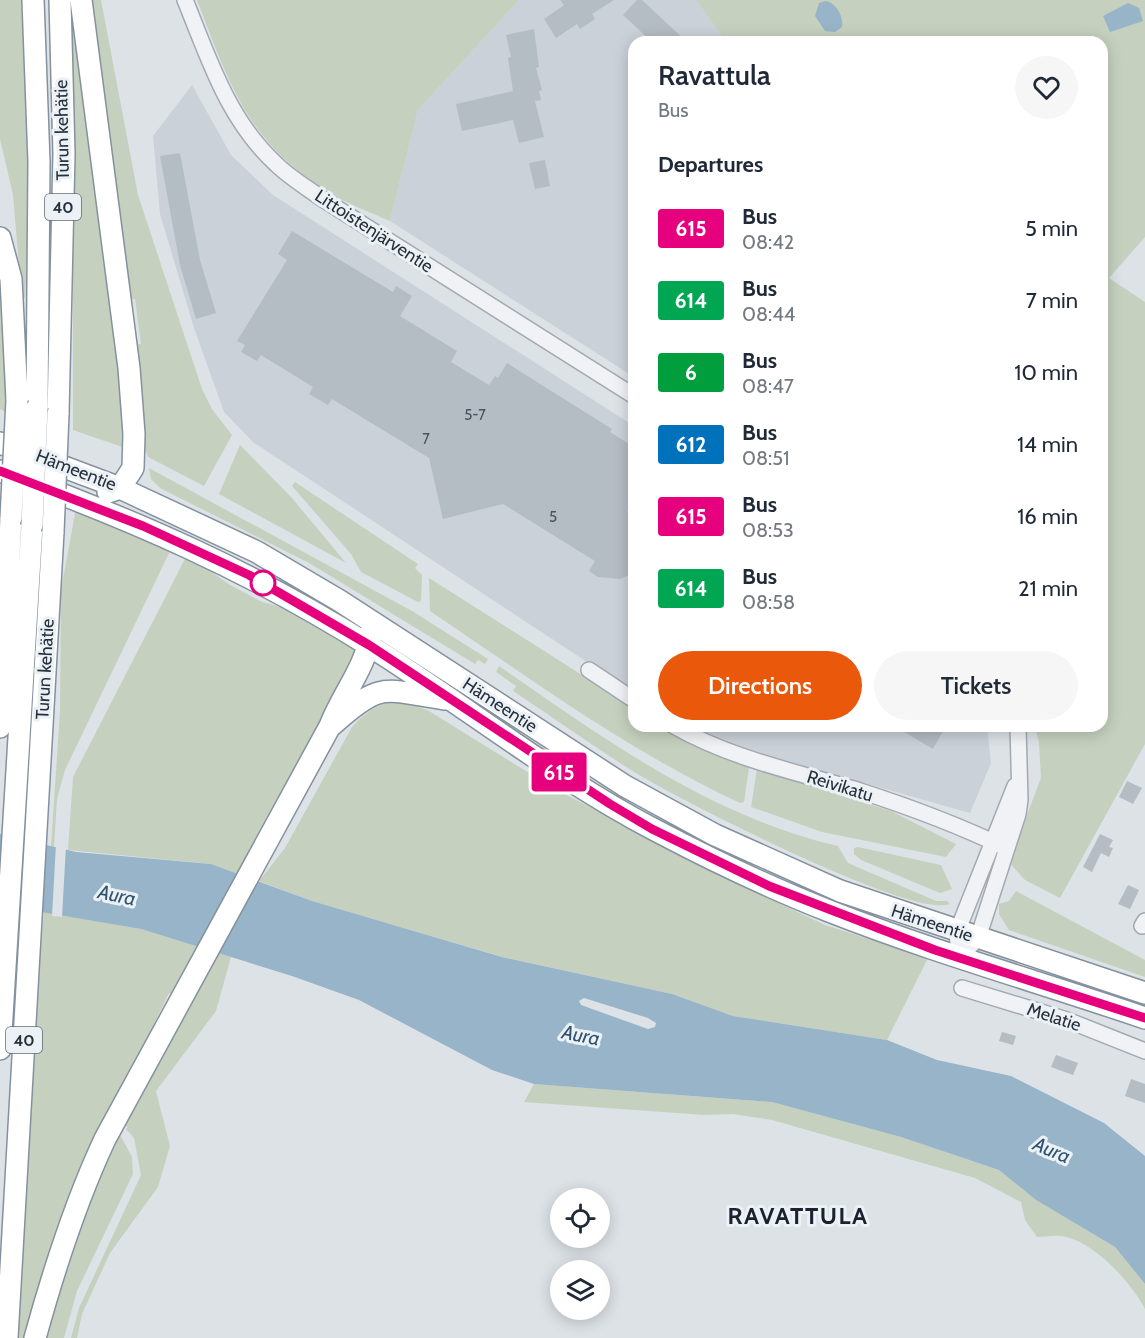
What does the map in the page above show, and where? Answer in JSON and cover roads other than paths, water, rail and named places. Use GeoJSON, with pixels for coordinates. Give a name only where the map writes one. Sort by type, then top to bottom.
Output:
{"type":"FeatureCollection","features":[{"type":"Feature","properties":{"kind":"highway","name":"Turun kehätie"},"geometry":{"type":"LineString","coordinates":[[0,1049],[37,408],[39,162],[33,0]]}},
{"type":"Feature","properties":{"kind":"highway","name":"Turun kehätie"},"geometry":{"type":"LineString","coordinates":[[7,1338],[58,414],[64,154],[60,0]]}},
{"type":"Feature","properties":{"kind":"highway"},"geometry":{"type":"LineString","coordinates":[[81,0],[129,368],[135,447],[133,468],[120,488],[82,501]]}},
{"type":"Feature","properties":{"kind":"highway"},"geometry":{"type":"LineString","coordinates":[[0,238],[11,279],[17,400],[0,727]]}},
{"type":"Feature","properties":{"kind":"highway","name":"Hämeentie"},"geometry":{"type":"LineString","coordinates":[[0,443],[120,488],[257,552],[370,620],[564,747],[670,812],[840,891],[1145,993]]}},
{"type":"Feature","properties":{"kind":"highway","name":"Hämeentie"},"geometry":{"type":"LineString","coordinates":[[0,471],[82,501],[176,540],[249,575],[369,645],[610,804],[680,843],[769,886],[831,912],[959,958],[1145,1018]]}},
{"type":"Feature","properties":{"kind":"highway"},"geometry":{"type":"LineString","coordinates":[[35,1338],[60,1251],[81,1191],[105,1138],[330,726],[340,700],[369,645],[370,620]]}},
{"type":"Feature","properties":{"kind":"highway"},"geometry":{"type":"LineString","coordinates":[[330,726],[363,699],[385,690],[451,700]]}},
{"type":"Feature","properties":{"kind":"street","name":"Littoistenjärventie"},"geometry":{"type":"LineString","coordinates":[[185,0],[234,114],[249,135],[277,165],[321,198],[628,392]]}},
{"type":"Feature","properties":{"kind":"street"},"geometry":{"type":"LineString","coordinates":[[589,670],[628,696]]}},
{"type":"Feature","properties":{"kind":"street","name":"Reivikatu"},"geometry":{"type":"LineString","coordinates":[[686,732],[728,753],[861,792],[999,845]]}},
{"type":"Feature","properties":{"kind":"street"},"geometry":{"type":"LineString","coordinates":[[959,958],[978,938],[999,845],[1018,777],[1018,732]]}},
{"type":"Feature","properties":{"kind":"street"},"geometry":{"type":"LineString","coordinates":[[959,958],[957,932],[999,845]]}},
{"type":"Feature","properties":{"kind":"street","name":"Melatie"},"geometry":{"type":"LineString","coordinates":[[962,988],[1067,1020],[1145,1051]]}},
{"type":"Feature","properties":{"kind":"water"},"geometry":{"type":"Polygon","coordinates":[[[825,1],[833,4],[840,15],[842,27],[835,32],[825,31],[815,16],[819,3],[825,1]]]}},
{"type":"Feature","properties":{"kind":"water"},"geometry":{"type":"Polygon","coordinates":[[[1128,3],[1139,8],[1143,21],[1110,32],[1103,16],[1128,3]]]}},
{"type":"Feature","properties":{"kind":"water","name":"Aura"},"geometry":{"type":"Polygon","coordinates":[[[0,834],[76,852],[211,864],[312,901],[502,957],[672,994],[733,1016],[887,1040],[937,1060],[1011,1076],[1104,1123],[1145,1156],[1145,1284],[1115,1247],[1036,1200],[999,1170],[901,1137],[772,1102],[534,1084],[492,1070],[359,1000],[292,976],[141,929],[0,905],[0,834]],[[584,998],[579,1001],[581,1005],[648,1029],[655,1027],[656,1023],[648,1018],[584,998]]]}},
{"type":"Feature","properties":{"kind":"district","name":"RAVATTULA"},"geometry":{"type":"Point","coordinates":[798,1215]}}]}
